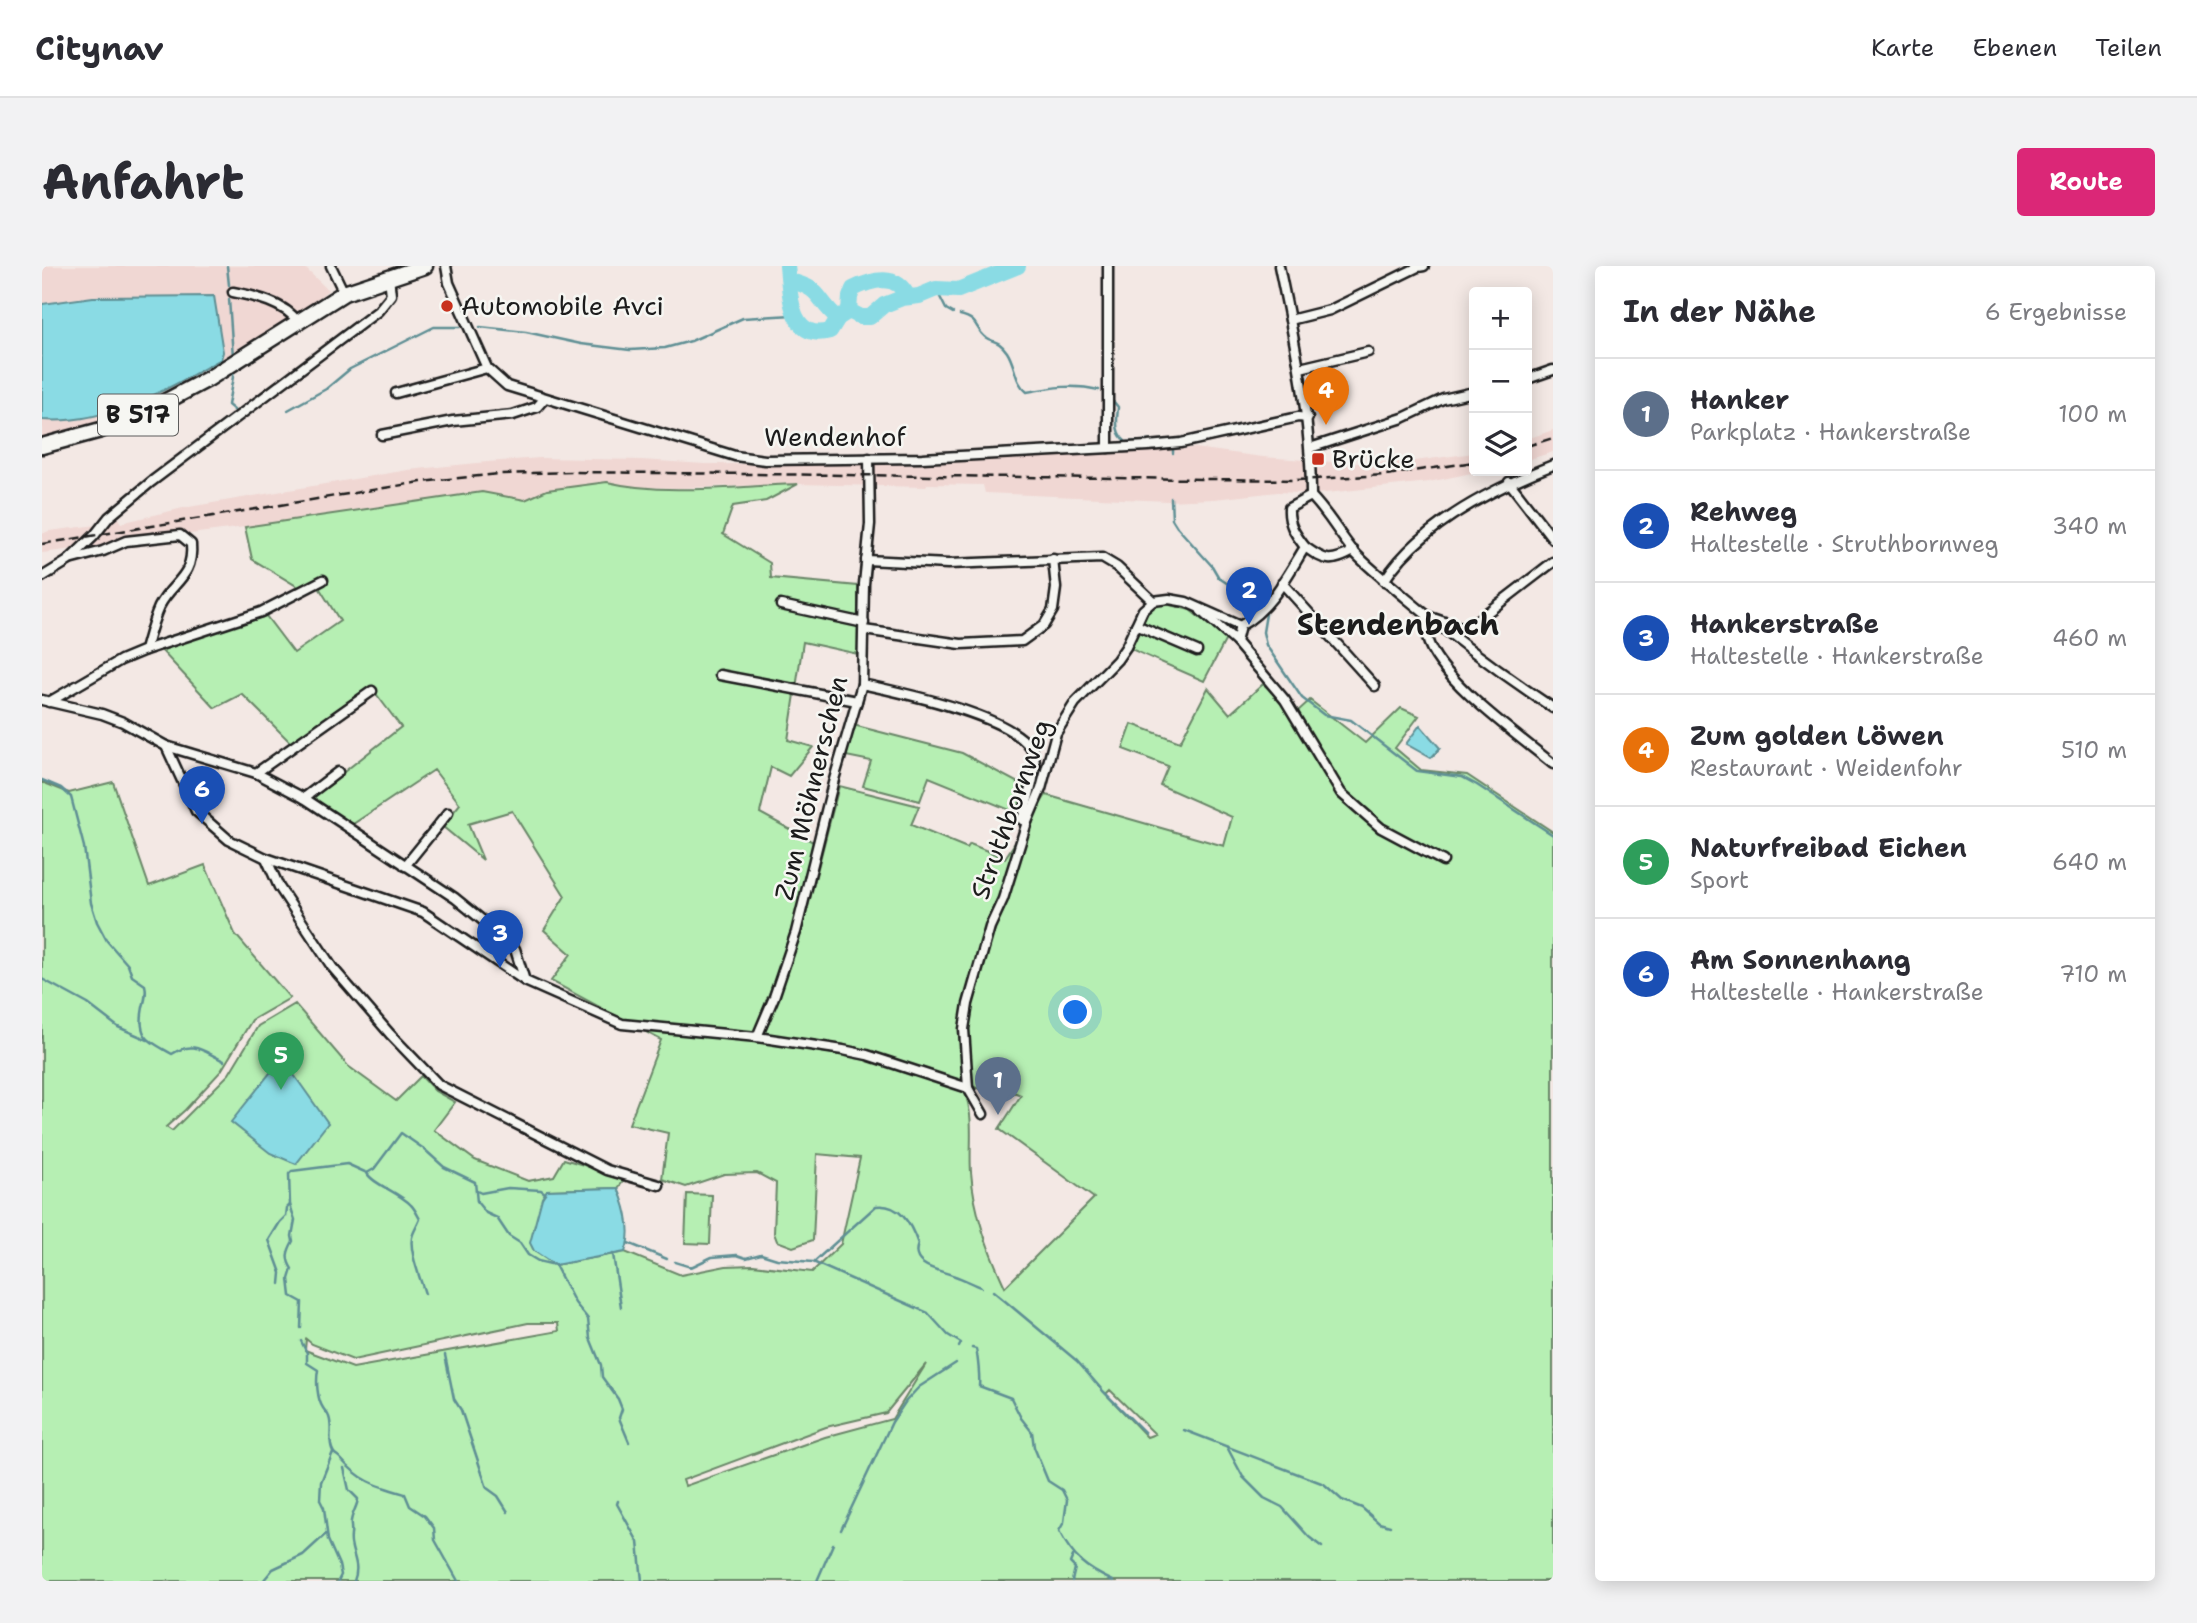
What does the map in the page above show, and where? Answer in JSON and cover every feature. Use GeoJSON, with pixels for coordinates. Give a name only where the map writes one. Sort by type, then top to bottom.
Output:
{"type":"FeatureCollection","features":[{"type":"Feature","properties":{"kind":"main road","name":"B 517"},"geometry":{"type":"LineString","coordinates":[[42,446],[88,434],[137,415],[183,393],[344,293],[425,266]]}},
{"type":"Feature","properties":{"kind":"street"},"geometry":{"type":"LineString","coordinates":[[331,266],[344,293]]}},
{"type":"Feature","properties":{"kind":"street","name":"Wendenhof"},"geometry":{"type":"LineString","coordinates":[[446,266],[449,283],[487,368],[507,386],[544,399],[638,424],[735,456],[765,460],[984,456],[1108,448],[1181,443],[1271,422],[1308,418]]}},
{"type":"Feature","properties":{"kind":"street"},"geometry":{"type":"LineString","coordinates":[[1108,266],[1108,448]]}},
{"type":"Feature","properties":{"kind":"street"},"geometry":{"type":"LineString","coordinates":[[1279,266],[1308,418],[1311,496],[1323,507],[1354,551],[1384,581],[1505,676],[1553,708]]}},
{"type":"Feature","properties":{"kind":"street"},"geometry":{"type":"LineString","coordinates":[[1290,320],[1330,310],[1424,266]]}},
{"type":"Feature","properties":{"kind":"street"},"geometry":{"type":"LineString","coordinates":[[42,577],[68,561],[109,517],[151,482],[378,311],[390,299],[388,277]]}},
{"type":"Feature","properties":{"kind":"street"},"geometry":{"type":"LineString","coordinates":[[233,292],[253,296],[292,313],[298,322]]}},
{"type":"Feature","properties":{"kind":"street"},"geometry":{"type":"LineString","coordinates":[[1300,368],[1368,352]]}},
{"type":"Feature","properties":{"kind":"street"},"geometry":{"type":"LineString","coordinates":[[396,393],[487,368]]}},
{"type":"Feature","properties":{"kind":"street"},"geometry":{"type":"LineString","coordinates":[[1532,377],[1553,370]]}},
{"type":"Feature","properties":{"kind":"street"},"geometry":{"type":"LineString","coordinates":[[1310,449],[1403,418],[1443,399],[1469,393]]}},
{"type":"Feature","properties":{"kind":"street"},"geometry":{"type":"LineString","coordinates":[[382,435],[453,421],[513,415],[537,407],[544,399]]}},
{"type":"Feature","properties":{"kind":"street","name":"Zum Möhnerschen"},"geometry":{"type":"LineString","coordinates":[[757,1037],[796,932],[833,783],[862,684],[866,560],[870,524],[869,458]]}},
{"type":"Feature","properties":{"kind":"street"},"geometry":{"type":"LineString","coordinates":[[1384,581],[1408,551],[1475,501],[1509,482],[1553,465]]}},
{"type":"Feature","properties":{"kind":"street"},"geometry":{"type":"LineString","coordinates":[[1509,482],[1553,539]]}},
{"type":"Feature","properties":{"kind":"street"},"geometry":{"type":"LineString","coordinates":[[1311,496],[1289,508],[1293,532],[1305,547],[1323,559],[1330,560],[1354,551]]}},
{"type":"Feature","properties":{"kind":"street"},"geometry":{"type":"LineString","coordinates":[[68,561],[127,541],[180,535],[191,544],[192,558],[186,575],[161,604],[145,650]]}},
{"type":"Feature","properties":{"kind":"street"},"geometry":{"type":"LineString","coordinates":[[1236,642],[1240,626],[1264,609],[1305,547]]}},
{"type":"Feature","properties":{"kind":"street"},"geometry":{"type":"LineString","coordinates":[[866,560],[948,564],[1096,557],[1117,567],[1153,601],[1169,598],[1194,605],[1240,626]]}},
{"type":"Feature","properties":{"kind":"street"},"geometry":{"type":"LineString","coordinates":[[780,605],[864,626],[961,644],[1022,641],[1044,625],[1053,610],[1056,589],[1053,559]]}},
{"type":"Feature","properties":{"kind":"street"},"geometry":{"type":"LineString","coordinates":[[1427,616],[1462,628],[1471,625],[1553,562]]}},
{"type":"Feature","properties":{"kind":"street"},"geometry":{"type":"LineString","coordinates":[[45,701],[121,660],[261,611],[323,580]]}},
{"type":"Feature","properties":{"kind":"street"},"geometry":{"type":"LineString","coordinates":[[1282,583],[1376,686]]}},
{"type":"Feature","properties":{"kind":"street","name":"Struthbornweg"},"geometry":{"type":"LineString","coordinates":[[968,1088],[964,1029],[968,1004],[990,927],[1003,899],[1027,822],[1041,789],[1056,733],[1075,703],[1117,660],[1143,610],[1153,601]]}},
{"type":"Feature","properties":{"kind":"street"},"geometry":{"type":"LineString","coordinates":[[1194,605],[1236,642],[1285,700],[1341,793],[1381,828],[1443,861]]}},
{"type":"Feature","properties":{"kind":"street"},"geometry":{"type":"LineString","coordinates":[[1427,616],[1427,638],[1446,670],[1462,687],[1553,764]]}},
{"type":"Feature","properties":{"kind":"street"},"geometry":{"type":"LineString","coordinates":[[1136,625],[1197,651]]}},
{"type":"Feature","properties":{"kind":"street"},"geometry":{"type":"LineString","coordinates":[[720,675],[857,701]]}},
{"type":"Feature","properties":{"kind":"street"},"geometry":{"type":"LineString","coordinates":[[862,684],[914,695],[972,712],[1027,743],[1034,756],[1035,766],[1022,820],[1027,822]]}},
{"type":"Feature","properties":{"kind":"street"},"geometry":{"type":"LineString","coordinates":[[256,773],[372,691]]}},
{"type":"Feature","properties":{"kind":"street"},"geometry":{"type":"LineString","coordinates":[[45,701],[102,714],[166,746],[256,773],[304,798],[455,898],[508,941],[515,949],[525,981]]}},
{"type":"Feature","properties":{"kind":"street"},"geometry":{"type":"LineString","coordinates":[[166,746],[196,811],[229,839],[266,858],[423,912],[525,981],[622,1024],[757,1037],[867,1055],[968,1088],[983,1114]]}},
{"type":"Feature","properties":{"kind":"street"},"geometry":{"type":"LineString","coordinates":[[304,798],[338,772]]}},
{"type":"Feature","properties":{"kind":"street"},"geometry":{"type":"LineString","coordinates":[[405,866],[448,813]]}},
{"type":"Feature","properties":{"kind":"street"},"geometry":{"type":"LineString","coordinates":[[266,858],[279,887],[332,967],[439,1086],[607,1170],[659,1185]]}},
{"type":"Feature","properties":{"kind":"shaded area"},"geometry":{"type":"Polygon","coordinates":[[[42,266],[303,266],[328,290],[290,322],[214,369],[114,418],[42,437],[42,266]]]}},
{"type":"Feature","properties":{"kind":"shaded area"},"geometry":{"type":"Polygon","coordinates":[[[1553,430],[1553,452],[1532,458],[1532,437],[1553,430]]]}},
{"type":"Feature","properties":{"kind":"shaded area"},"geometry":{"type":"Polygon","coordinates":[[[1195,448],[1263,457],[1347,463],[1407,462],[1469,454],[1469,474],[1429,482],[1317,494],[1278,492],[1168,501],[985,493],[983,485],[927,484],[926,487],[798,484],[679,488],[627,487],[607,482],[547,490],[525,500],[482,492],[245,527],[42,553],[42,534],[49,531],[97,525],[117,517],[121,523],[183,508],[408,470],[540,458],[705,464],[909,465],[1195,448]]]}},
{"type":"Feature","properties":{"kind":"green space"},"geometry":{"type":"Polygon","coordinates":[[[607,482],[677,489],[798,484],[766,501],[733,506],[723,534],[770,563],[771,578],[858,586],[858,654],[803,642],[788,740],[813,747],[789,776],[771,767],[760,813],[815,843],[793,931],[760,1018],[757,1040],[867,1060],[964,1091],[971,1120],[971,1172],[975,1202],[1005,1287],[1094,1198],[999,1129],[1021,1095],[977,1088],[870,1051],[764,1034],[801,934],[839,786],[919,806],[911,825],[967,848],[970,844],[1005,858],[1046,795],[1224,846],[1232,817],[1160,785],[1168,766],[1123,749],[1132,724],[1180,742],[1208,688],[1230,714],[1263,684],[1297,712],[1310,700],[1365,743],[1401,708],[1419,716],[1395,748],[1421,770],[1467,775],[1553,832],[1553,1581],[42,1581],[42,782],[69,793],[113,782],[149,886],[205,865],[235,934],[290,998],[252,1020],[221,1071],[166,1127],[172,1131],[229,1074],[258,1026],[295,1004],[348,1066],[396,1101],[421,1076],[435,1091],[455,1102],[434,1130],[475,1160],[528,1181],[554,1176],[564,1159],[626,1178],[618,1188],[547,1190],[534,1250],[555,1265],[625,1252],[681,1275],[726,1266],[753,1265],[812,1272],[841,1244],[860,1158],[817,1154],[813,1240],[793,1247],[777,1241],[774,1233],[776,1183],[757,1173],[724,1174],[686,1187],[662,1179],[668,1133],[629,1124],[661,1040],[551,981],[571,954],[544,930],[565,896],[512,811],[468,824],[483,860],[442,826],[460,804],[434,770],[353,824],[311,798],[401,727],[371,687],[291,743],[242,694],[215,708],[160,649],[266,616],[294,653],[340,621],[315,581],[300,588],[252,559],[245,527],[482,492],[525,500],[547,490],[607,482]],[[528,1323],[353,1360],[312,1344],[306,1339],[305,1350],[353,1368],[559,1331],[558,1323],[528,1323]],[[926,1364],[886,1413],[826,1427],[683,1480],[685,1486],[825,1437],[892,1419],[926,1364]],[[1110,1390],[1106,1394],[1147,1437],[1155,1434],[1110,1390]]]}},
{"type":"Feature","properties":{"kind":"green space"},"geometry":{"type":"Polygon","coordinates":[[[1166,604],[1190,610],[1226,639],[1204,681],[1131,649],[1147,612],[1154,605],[1166,604]]]}},
{"type":"Feature","properties":{"kind":"green space"},"geometry":{"type":"Polygon","coordinates":[[[853,725],[962,753],[1024,786],[1017,813],[929,777],[920,801],[863,786],[871,761],[846,756],[853,725]]]}},
{"type":"Feature","properties":{"kind":"green space"},"geometry":{"type":"Polygon","coordinates":[[[687,1194],[712,1195],[710,1244],[685,1243],[687,1194]]]}},
{"type":"Feature","properties":{"kind":"water"},"geometry":{"type":"Polygon","coordinates":[[[214,296],[223,352],[221,359],[157,393],[113,411],[90,417],[42,420],[42,304],[93,297],[214,296]]]}},
{"type":"Feature","properties":{"kind":"water"},"geometry":{"type":"Polygon","coordinates":[[[1420,725],[1440,748],[1431,758],[1406,744],[1420,725]]]}},
{"type":"Feature","properties":{"kind":"water"},"geometry":{"type":"Polygon","coordinates":[[[282,1058],[328,1123],[296,1164],[270,1153],[231,1122],[282,1058]]]}},
{"type":"Feature","properties":{"kind":"water"},"geometry":{"type":"Polygon","coordinates":[[[618,1188],[628,1220],[625,1252],[555,1265],[534,1251],[530,1243],[542,1198],[547,1190],[618,1188]]]}},
{"type":"Feature","properties":{"kind":"waterway"},"geometry":{"type":"LineString","coordinates":[[227,266],[229,285]]}},
{"type":"Feature","properties":{"kind":"waterway"},"geometry":{"type":"LineString","coordinates":[[787,266],[794,312],[806,329],[817,332],[830,331],[838,318],[849,311],[861,317],[870,317],[884,305],[902,298],[919,296],[936,289],[958,290],[1018,266]]}},
{"type":"Feature","properties":{"kind":"waterway"},"geometry":{"type":"LineString","coordinates":[[789,281],[808,287],[838,318]]}},
{"type":"Feature","properties":{"kind":"waterway"},"geometry":{"type":"LineString","coordinates":[[849,311],[853,289],[876,281],[898,284],[908,297]]}},
{"type":"Feature","properties":{"kind":"waterway"},"geometry":{"type":"LineString","coordinates":[[936,289],[946,309],[953,313]]}},
{"type":"Feature","properties":{"kind":"waterway"},"geometry":{"type":"LineString","coordinates":[[229,299],[233,357]]}},
{"type":"Feature","properties":{"kind":"waterway"},"geometry":{"type":"LineString","coordinates":[[480,327],[630,350],[665,348],[691,341],[743,318],[793,315]]}},
{"type":"Feature","properties":{"kind":"waterway"},"geometry":{"type":"LineString","coordinates":[[960,315],[971,319],[985,337],[1004,348],[1020,384],[1027,392],[1063,387],[1099,390]]}},
{"type":"Feature","properties":{"kind":"waterway"},"geometry":{"type":"LineString","coordinates":[[288,410],[326,389],[350,369],[434,327],[460,327]]}},
{"type":"Feature","properties":{"kind":"waterway"},"geometry":{"type":"LineString","coordinates":[[234,371],[228,405],[234,410]]}},
{"type":"Feature","properties":{"kind":"waterway"},"geometry":{"type":"LineString","coordinates":[[1114,402],[1118,407],[1118,430],[1126,442],[1163,440]]}},
{"type":"Feature","properties":{"kind":"waterway"},"geometry":{"type":"LineString","coordinates":[[1173,448],[1173,453]]}},
{"type":"Feature","properties":{"kind":"waterway"},"geometry":{"type":"LineString","coordinates":[[1171,498],[1172,519],[1177,527],[1212,566],[1219,578],[1242,593]]}},
{"type":"Feature","properties":{"kind":"waterway"},"geometry":{"type":"LineString","coordinates":[[1266,614],[1263,632],[1266,645],[1302,698],[1324,715],[1351,720],[1417,771],[1462,777],[1553,835]]}},
{"type":"Feature","properties":{"kind":"waterway"},"geometry":{"type":"LineString","coordinates":[[42,780],[61,788],[71,797],[84,847],[91,903],[97,922],[107,941],[128,965],[132,976],[145,985],[142,1025],[146,1037],[172,1054],[192,1047],[224,1061]]}},
{"type":"Feature","properties":{"kind":"waterway"},"geometry":{"type":"LineString","coordinates":[[42,979],[88,1004],[118,1027],[148,1040]]}},
{"type":"Feature","properties":{"kind":"waterway"},"geometry":{"type":"LineString","coordinates":[[301,1328],[302,1302],[291,1296],[289,1279],[292,1269],[288,1255],[293,1241],[295,1220],[290,1205],[289,1174],[292,1171],[347,1164],[367,1173],[374,1169],[401,1133],[444,1167],[475,1182],[477,1202],[486,1213],[497,1218],[509,1236],[520,1243],[528,1255],[538,1261],[555,1265],[575,1303],[588,1319],[590,1338],[601,1365],[602,1377],[618,1399],[622,1409],[619,1418],[629,1442]]}},
{"type":"Feature","properties":{"kind":"waterway"},"geometry":{"type":"LineString","coordinates":[[367,1173],[374,1181],[406,1201],[420,1219],[413,1234],[412,1247],[425,1294]]}},
{"type":"Feature","properties":{"kind":"waterway"},"geometry":{"type":"LineString","coordinates":[[477,1191],[481,1193],[508,1188],[541,1190],[545,1193]]}},
{"type":"Feature","properties":{"kind":"waterway"},"geometry":{"type":"LineString","coordinates":[[280,1284],[281,1273],[269,1240],[286,1216],[290,1205]]}},
{"type":"Feature","properties":{"kind":"waterway"},"geometry":{"type":"LineString","coordinates":[[815,1261],[876,1206],[884,1206],[898,1211],[908,1222],[918,1244],[916,1252],[922,1263],[981,1287]]}},
{"type":"Feature","properties":{"kind":"waterway"},"geometry":{"type":"LineString","coordinates":[[628,1243],[667,1259]]}},
{"type":"Feature","properties":{"kind":"waterway"},"geometry":{"type":"LineString","coordinates":[[613,1254],[621,1307]]}},
{"type":"Feature","properties":{"kind":"waterway"},"geometry":{"type":"LineString","coordinates":[[675,1262],[691,1267],[712,1257],[737,1255],[746,1258],[761,1254],[777,1259],[813,1262],[928,1313],[948,1335],[961,1343],[959,1347]]}},
{"type":"Feature","properties":{"kind":"waterway"},"geometry":{"type":"LineString","coordinates":[[993,1291],[1077,1361],[1145,1433]]}},
{"type":"Feature","properties":{"kind":"waterway"},"geometry":{"type":"LineString","coordinates":[[301,1341],[307,1353],[307,1363],[318,1370],[318,1395],[330,1421],[330,1441],[334,1453],[368,1481],[405,1494],[410,1506],[425,1516],[434,1528],[435,1540],[458,1581]]}},
{"type":"Feature","properties":{"kind":"waterway"},"geometry":{"type":"LineString","coordinates":[[972,1348],[976,1349],[977,1353],[979,1386],[1011,1398],[1032,1432],[1034,1447],[1048,1481],[1062,1490],[1067,1500],[1064,1522],[1059,1531],[1064,1540],[1081,1561],[1113,1581]]}},
{"type":"Feature","properties":{"kind":"waterway"},"geometry":{"type":"LineString","coordinates":[[445,1355],[454,1399],[461,1410],[487,1488],[498,1496],[508,1512]]}},
{"type":"Feature","properties":{"kind":"waterway"},"geometry":{"type":"LineString","coordinates":[[841,1530],[892,1422],[906,1401],[919,1387],[956,1363]]}},
{"type":"Feature","properties":{"kind":"waterway"},"geometry":{"type":"LineString","coordinates":[[1184,1430],[1324,1484],[1342,1500],[1362,1508],[1379,1523],[1390,1526]]}},
{"type":"Feature","properties":{"kind":"waterway"},"geometry":{"type":"LineString","coordinates":[[1227,1447],[1243,1477],[1264,1498],[1282,1507],[1309,1537],[1322,1547]]}},
{"type":"Feature","properties":{"kind":"waterway"},"geometry":{"type":"LineString","coordinates":[[333,1452],[321,1482],[320,1500],[324,1508],[328,1540],[339,1565],[341,1575],[338,1581]]}},
{"type":"Feature","properties":{"kind":"waterway"},"geometry":{"type":"LineString","coordinates":[[344,1468],[349,1490],[358,1499],[351,1523],[351,1543],[356,1566],[354,1581]]}},
{"type":"Feature","properties":{"kind":"waterway"},"geometry":{"type":"LineString","coordinates":[[618,1501],[617,1504],[638,1542],[642,1581]]}},
{"type":"Feature","properties":{"kind":"waterway"},"geometry":{"type":"LineString","coordinates":[[263,1581],[273,1569],[303,1555],[326,1534]]}},
{"type":"Feature","properties":{"kind":"waterway"},"geometry":{"type":"LineString","coordinates":[[817,1581],[833,1544]]}},
{"type":"Feature","properties":{"kind":"waterway"},"geometry":{"type":"LineString","coordinates":[[1072,1581],[1075,1568],[1070,1563],[1073,1556]]}},
{"type":"Feature","properties":{"kind":"railway"},"geometry":{"type":"LineString","coordinates":[[1532,444],[1553,438]]}},
{"type":"Feature","properties":{"kind":"railway"},"geometry":{"type":"LineString","coordinates":[[42,544],[421,482],[498,474],[571,472],[1296,480],[1386,475],[1469,463]]}},
{"type":"Feature","properties":{"kind":"place","name":"Automobile Avci"},"geometry":{"type":"Point","coordinates":[447,306]}},
{"type":"Feature","properties":{"kind":"place","name":"Zum golden Löwen"},"geometry":{"type":"Point","coordinates":[1326,425]}},
{"type":"Feature","properties":{"kind":"place","name":"Brücke"},"geometry":{"type":"Point","coordinates":[1318,459]}},
{"type":"Feature","properties":{"kind":"place","name":"Rehweg"},"geometry":{"type":"Point","coordinates":[1249,625]}},
{"type":"Feature","properties":{"kind":"place","name":"Am Sonnenhang"},"geometry":{"type":"Point","coordinates":[202,824]}},
{"type":"Feature","properties":{"kind":"place","name":"Hankerstraße"},"geometry":{"type":"Point","coordinates":[500,968]}},
{"type":"Feature","properties":{"kind":"place","name":"Naturfreibad Eichen"},"geometry":{"type":"Point","coordinates":[281,1090]}},
{"type":"Feature","properties":{"kind":"place","name":"Hanker"},"geometry":{"type":"Point","coordinates":[998,1115]}},
{"type":"Feature","properties":{"kind":"district","name":"Stendenbach"},"geometry":{"type":"Point","coordinates":[1398,625]}}]}
